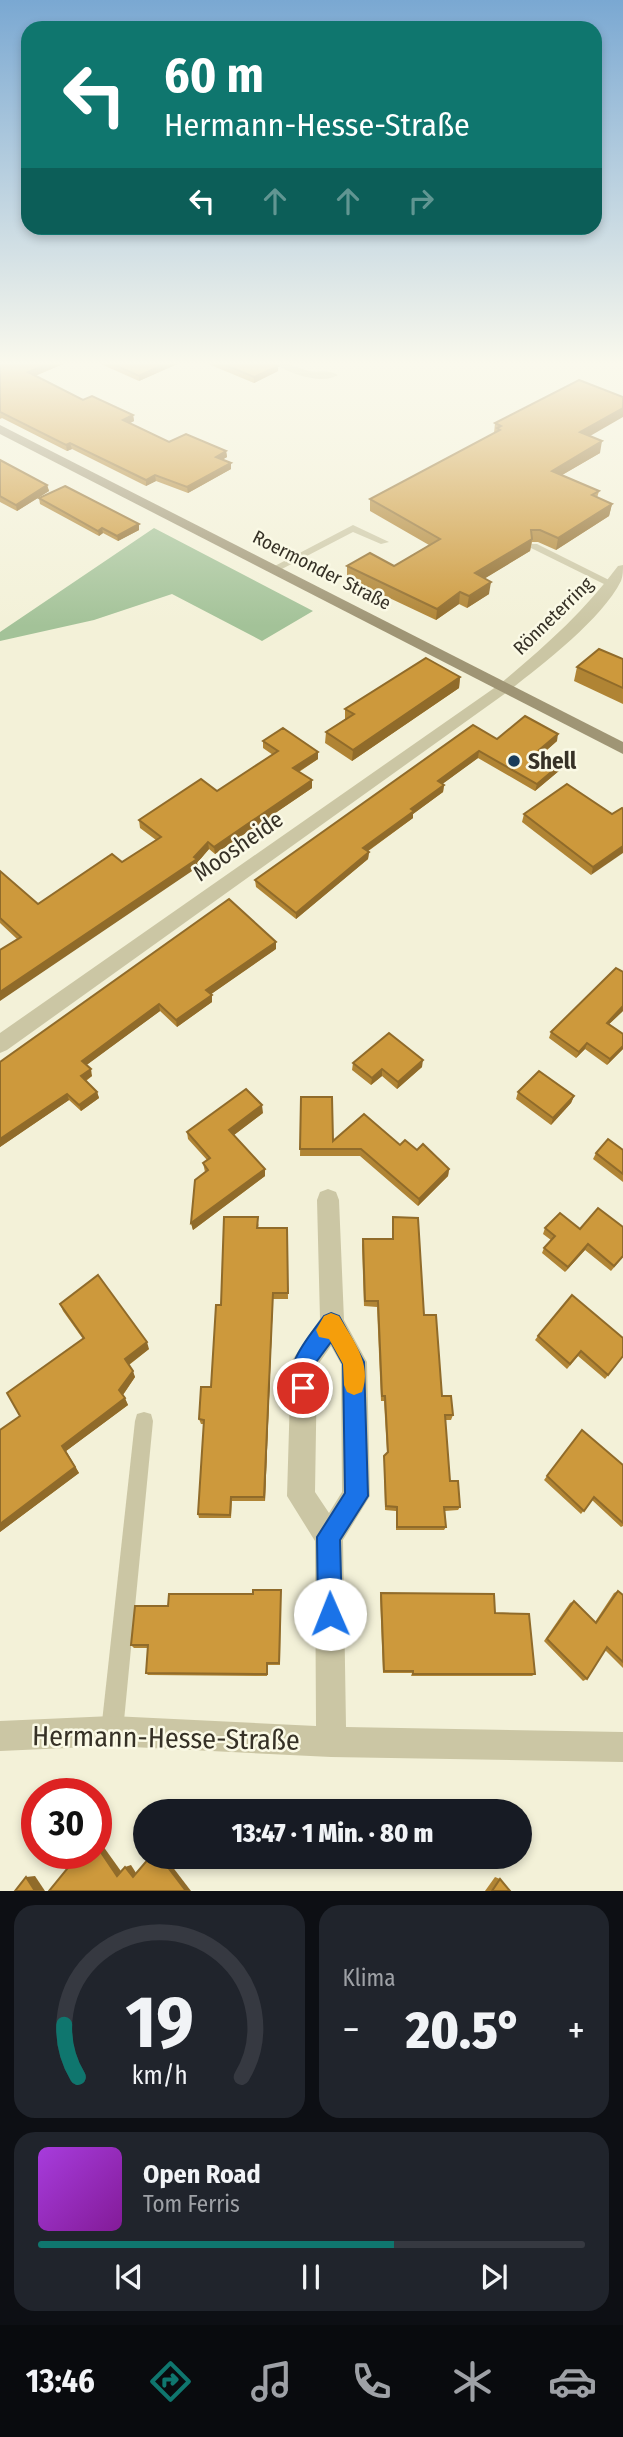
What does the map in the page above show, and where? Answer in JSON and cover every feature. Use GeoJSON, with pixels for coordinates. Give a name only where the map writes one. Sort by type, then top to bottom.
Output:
{"type":"FeatureCollection","features":[{"type":"Feature","properties":{"kind":"main road","name":"Roermonder Straße"},"geometry":{"type":"LineString","coordinates":[[40,449],[623,749]]}},
{"type":"Feature","properties":{"kind":"street","name":"Rönneterring"},"geometry":{"type":"LineString","coordinates":[[505,687],[561,641],[600,602],[623,569]]}},
{"type":"Feature","properties":{"kind":"street","name":"Moosheide"},"geometry":{"type":"LineString","coordinates":[[0,1044],[505,687]]}},
{"type":"Feature","properties":{"kind":"street"},"geometry":{"type":"LineString","coordinates":[[328,1200],[331,1323],[354,1362],[356,1496],[329,1537],[301,1496],[303,1362],[331,1323]]}},
{"type":"Feature","properties":{"kind":"street","name":"Hermann-Hesse-Straße"},"geometry":{"type":"LineString","coordinates":[[329,1537],[331,1742]]}},
{"type":"Feature","properties":{"kind":"street","name":"Hermann-Hesse-Straße"},"geometry":{"type":"LineString","coordinates":[[0,1736],[112,1731],[331,1742],[623,1747]]}},
{"type":"Feature","properties":{"kind":"lane"},"geometry":{"type":"LineString","coordinates":[[274,569],[353,528],[384,542]]}},
{"type":"Feature","properties":{"kind":"lane"},"geometry":{"type":"LineString","coordinates":[[534,545],[612,584]]}},
{"type":"Feature","properties":{"kind":"lane"},"geometry":{"type":"LineString","coordinates":[[112,1731],[144,1421]]}},
{"type":"Feature","properties":{"kind":"green space"},"geometry":{"type":"Polygon","coordinates":[[[154,528],[313,611],[262,641],[172,594],[94,620],[0,641],[0,632],[154,528]]]}},
{"type":"Feature","properties":{"kind":"building"},"geometry":{"type":"Polygon","coordinates":[[[83,449],[222,449],[226,451],[216,457],[231,463],[187,487],[155,475],[146,480],[83,449]]]}},
{"type":"Feature","properties":{"kind":"building"},"geometry":{"type":"Polygon","coordinates":[[[464,449],[588,449],[552,471],[599,491],[592,495],[612,504],[558,538],[540,530],[531,530],[532,539],[475,573],[491,582],[469,596],[460,592],[437,609],[347,566],[370,553],[394,566],[440,539],[370,499],[464,449]]]}},
{"type":"Feature","properties":{"kind":"building"},"geometry":{"type":"Polygon","coordinates":[[[0,460],[47,485],[16,505],[0,496],[0,460]]]}},
{"type":"Feature","properties":{"kind":"building"},"geometry":{"type":"Polygon","coordinates":[[[65,486],[139,524],[117,536],[102,528],[98,531],[39,498],[65,486]]]}},
{"type":"Feature","properties":{"kind":"building"},"geometry":{"type":"Polygon","coordinates":[[[599,649],[623,659],[623,688],[577,667],[599,649]]]}},
{"type":"Feature","properties":{"kind":"building"},"geometry":{"type":"Polygon","coordinates":[[[426,658],[460,677],[353,750],[326,732],[354,714],[345,709],[426,658]]]}},
{"type":"Feature","properties":{"kind":"building"},"geometry":{"type":"Polygon","coordinates":[[[525,716],[558,734],[539,750],[562,763],[537,784],[479,751],[438,781],[444,785],[411,809],[414,811],[363,848],[369,852],[296,913],[255,880],[473,725],[497,739],[525,716]]]}},
{"type":"Feature","properties":{"kind":"building"},"geometry":{"type":"Polygon","coordinates":[[[283,728],[318,752],[293,768],[312,780],[214,847],[208,842],[194,857],[197,859],[0,992],[0,950],[21,937],[0,918],[0,871],[38,904],[112,854],[122,862],[161,837],[139,820],[201,779],[217,791],[278,751],[263,741],[283,728]]]}},
{"type":"Feature","properties":{"kind":"building"},"geometry":{"type":"Polygon","coordinates":[[[567,784],[612,814],[623,809],[623,846],[593,867],[524,814],[567,784]]]}},
{"type":"Feature","properties":{"kind":"building"},"geometry":{"type":"Polygon","coordinates":[[[229,899],[276,942],[206,990],[212,995],[176,1020],[159,1004],[82,1061],[91,1069],[81,1076],[97,1092],[79,1105],[67,1094],[0,1139],[0,1062],[229,899]]]}},
{"type":"Feature","properties":{"kind":"building"},"geometry":{"type":"Polygon","coordinates":[[[616,968],[623,972],[623,1006],[607,1023],[623,1034],[623,1046],[610,1059],[587,1043],[579,1052],[551,1032],[616,968]]]}},
{"type":"Feature","properties":{"kind":"building"},"geometry":{"type":"Polygon","coordinates":[[[389,1033],[423,1060],[398,1082],[382,1069],[372,1078],[353,1063],[389,1033]]]}},
{"type":"Feature","properties":{"kind":"building"},"geometry":{"type":"Polygon","coordinates":[[[539,1071],[574,1096],[553,1118],[518,1092],[539,1071]]]}},
{"type":"Feature","properties":{"kind":"building"},"geometry":{"type":"Polygon","coordinates":[[[246,1089],[262,1105],[229,1130],[265,1169],[191,1223],[195,1180],[208,1170],[203,1163],[210,1158],[187,1132],[246,1089]]]}},
{"type":"Feature","properties":{"kind":"building"},"geometry":{"type":"Polygon","coordinates":[[[301,1097],[332,1097],[333,1141],[364,1114],[400,1145],[405,1140],[417,1150],[423,1144],[449,1169],[419,1199],[361,1149],[300,1149],[301,1097]]]}},
{"type":"Feature","properties":{"kind":"building"},"geometry":{"type":"Polygon","coordinates":[[[608,1139],[623,1150],[623,1174],[596,1153],[608,1139]]]}},
{"type":"Feature","properties":{"kind":"building"},"geometry":{"type":"Polygon","coordinates":[[[598,1208],[623,1227],[623,1256],[614,1266],[588,1244],[568,1267],[544,1248],[555,1236],[545,1228],[560,1213],[580,1229],[598,1208]]]}},
{"type":"Feature","properties":{"kind":"building"},"geometry":{"type":"Polygon","coordinates":[[[224,1217],[258,1217],[257,1228],[287,1228],[288,1293],[273,1293],[264,1497],[231,1497],[230,1515],[198,1514],[204,1420],[199,1419],[201,1387],[211,1387],[216,1305],[221,1305],[224,1217]]]}},
{"type":"Feature","properties":{"kind":"building"},"geometry":{"type":"Polygon","coordinates":[[[393,1217],[418,1218],[424,1315],[436,1315],[442,1396],[451,1396],[453,1415],[445,1415],[450,1481],[458,1481],[460,1507],[444,1507],[446,1527],[397,1527],[397,1507],[386,1506],[384,1456],[388,1452],[385,1396],[382,1396],[378,1301],[365,1301],[363,1239],[393,1239],[393,1217]]]}},
{"type":"Feature","properties":{"kind":"building"},"geometry":{"type":"Polygon","coordinates":[[[98,1275],[147,1342],[125,1359],[133,1371],[119,1390],[125,1398],[62,1446],[75,1467],[0,1524],[0,1430],[20,1416],[7,1393],[84,1338],[60,1304],[98,1275]]]}},
{"type":"Feature","properties":{"kind":"building"},"geometry":{"type":"Polygon","coordinates":[[[572,1295],[623,1338],[623,1356],[608,1375],[581,1351],[570,1364],[538,1336],[572,1295]]]}},
{"type":"Feature","properties":{"kind":"building"},"geometry":{"type":"Polygon","coordinates":[[[582,1430],[623,1465],[623,1523],[594,1497],[584,1511],[547,1476],[582,1430]]]}},
{"type":"Feature","properties":{"kind":"building"},"geometry":{"type":"Polygon","coordinates":[[[253,1590],[281,1590],[279,1663],[267,1663],[267,1674],[146,1673],[148,1645],[131,1645],[135,1606],[168,1606],[169,1594],[253,1594],[253,1590]]]}},
{"type":"Feature","properties":{"kind":"building"},"geometry":{"type":"Polygon","coordinates":[[[618,1591],[623,1595],[623,1662],[607,1647],[587,1679],[547,1639],[574,1601],[596,1623],[618,1591]]]}},
{"type":"Feature","properties":{"kind":"building"},"geometry":{"type":"Polygon","coordinates":[[[381,1593],[494,1594],[495,1613],[529,1614],[535,1674],[413,1674],[413,1671],[384,1671],[381,1593]]]}},
{"type":"Feature","properties":{"kind":"building"},"geometry":{"type":"Polygon","coordinates":[[[125,1867],[133,1877],[140,1869],[169,1869],[186,1891],[49,1891],[67,1869],[112,1869],[117,1876],[125,1867]]]}},
{"type":"Feature","properties":{"kind":"building"},"geometry":{"type":"Polygon","coordinates":[[[26,1877],[35,1891],[15,1891],[26,1877]]]}},
{"type":"Feature","properties":{"kind":"building"},"geometry":{"type":"Polygon","coordinates":[[[500,1879],[510,1891],[492,1891],[500,1879]]]}},
{"type":"Feature","properties":{"kind":"slow traffic"},"geometry":{"type":"LineString","coordinates":[[326,1330],[331,1323],[354,1362],[354,1385]]}},
{"type":"Feature","properties":{"kind":"place","name":"Shell"},"geometry":{"type":"Point","coordinates":[514,761]}},
{"type":"Feature","properties":{"kind":"route"},"geometry":{"type":"LineString","coordinates":[[303,1388],[303,1362],[331,1323],[354,1362],[356,1496],[329,1537],[330,1614]]}}]}
